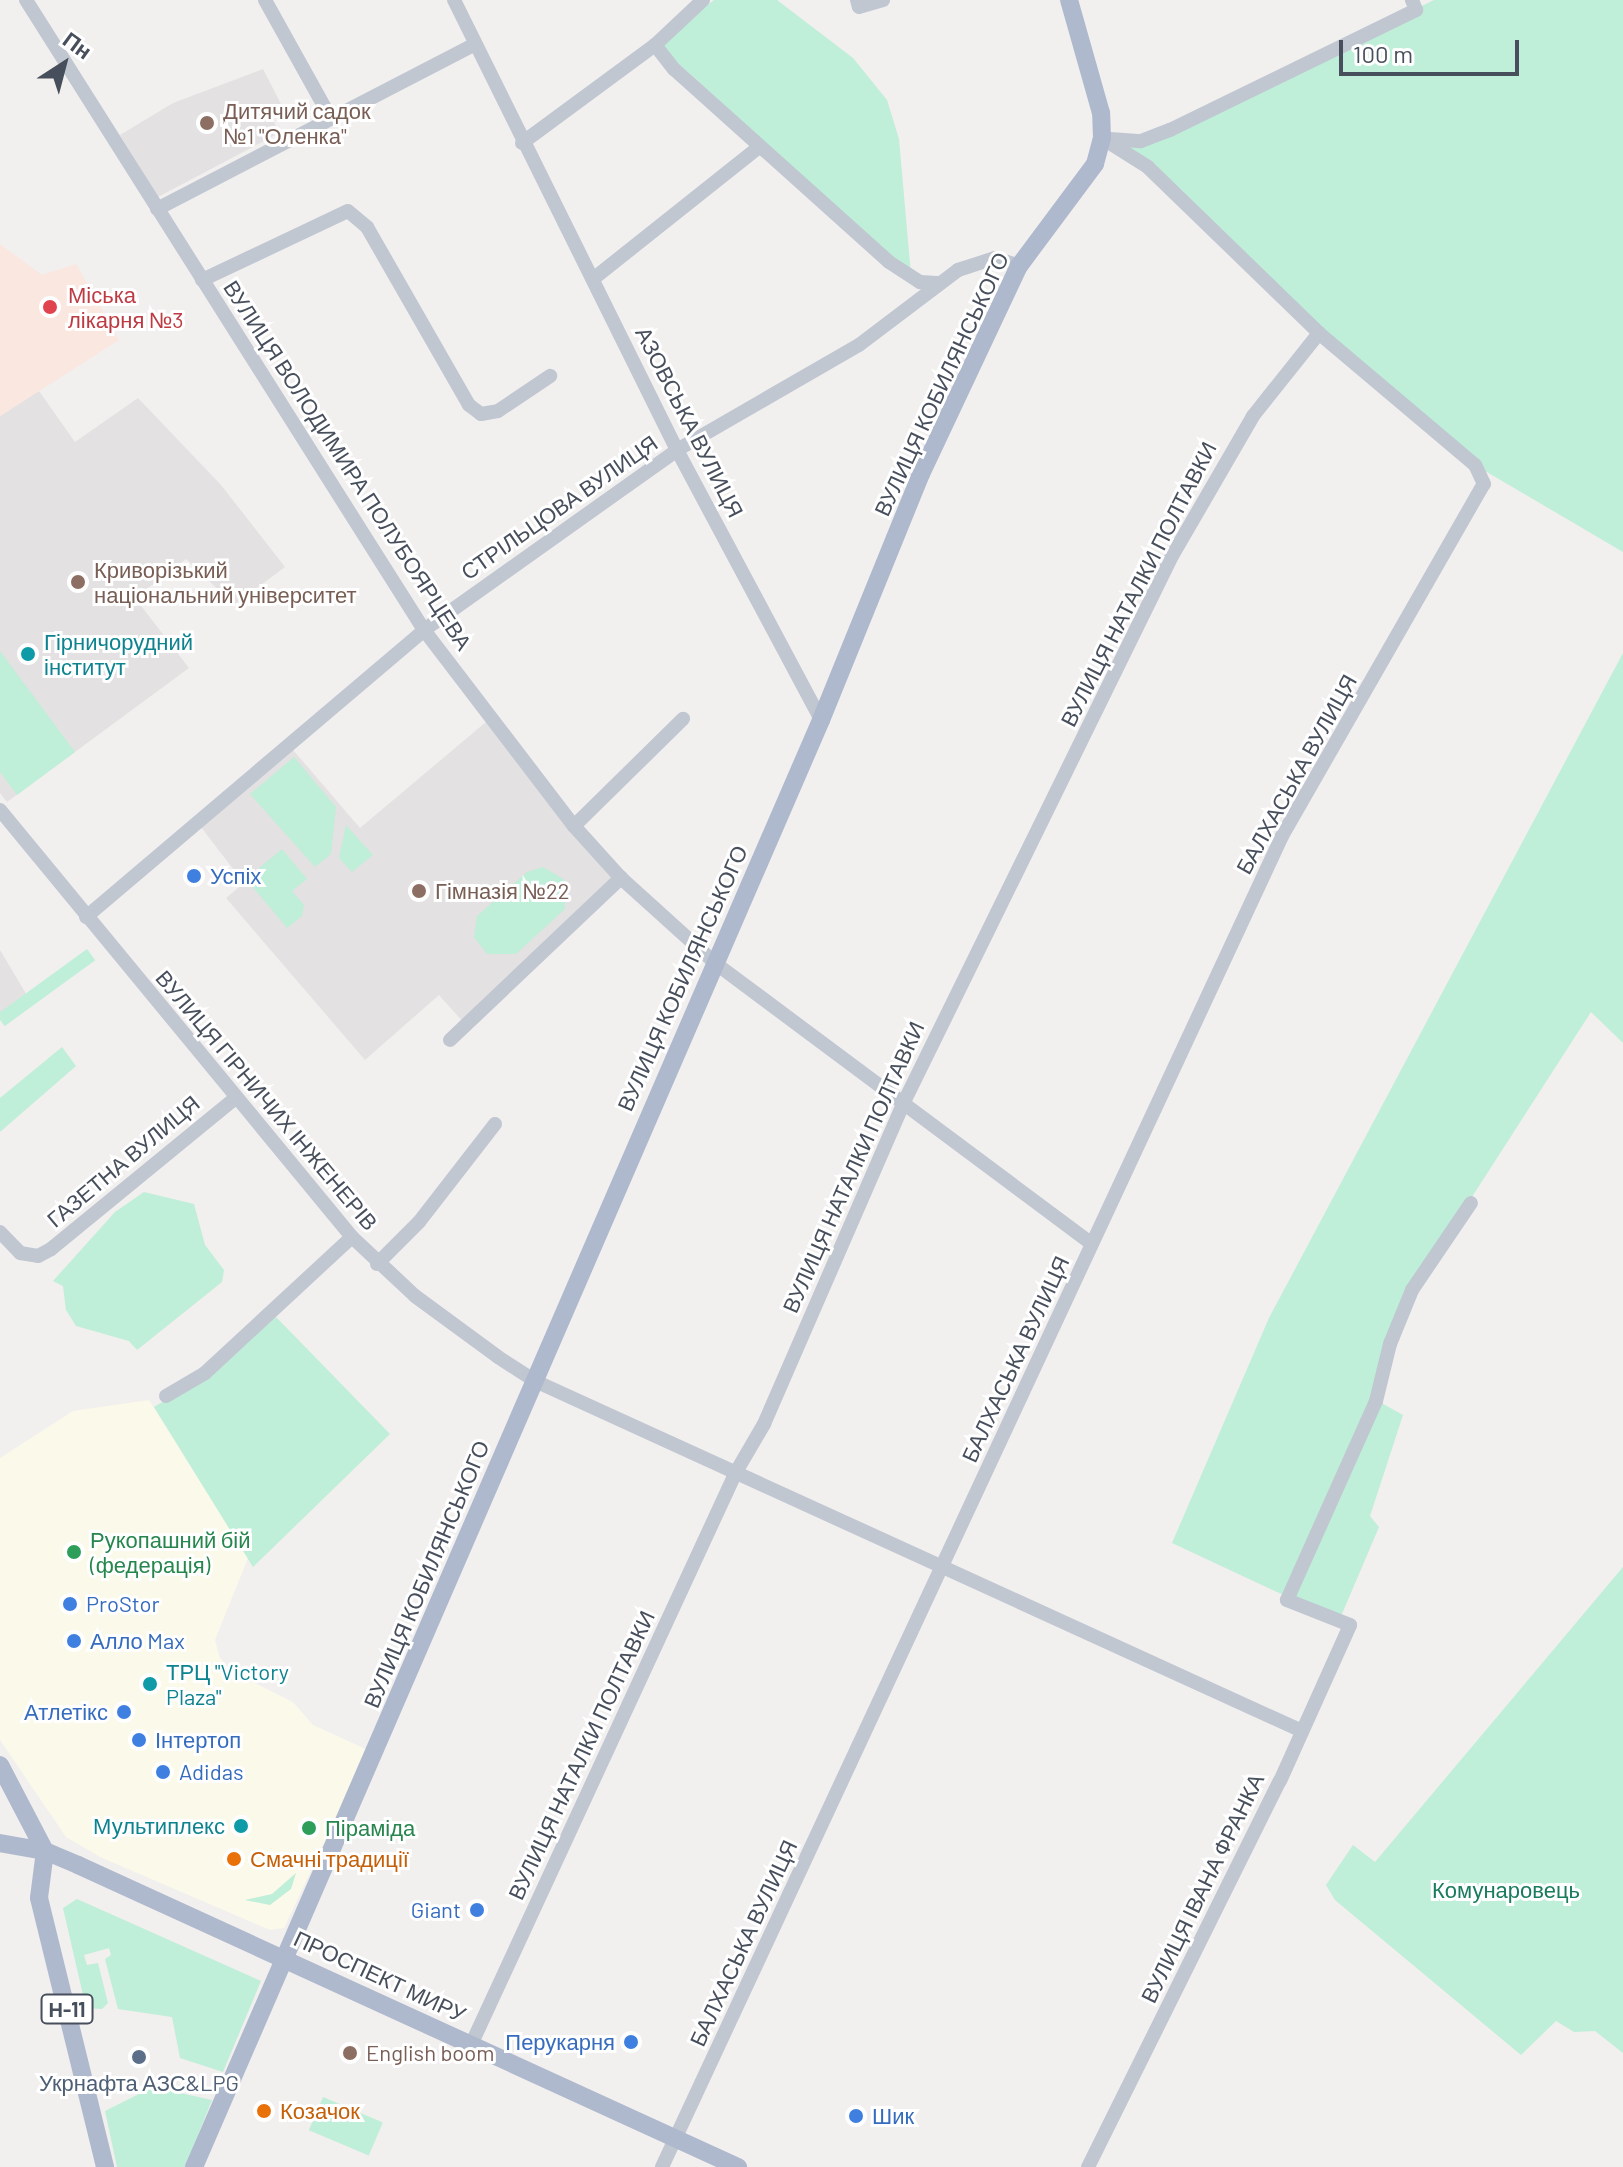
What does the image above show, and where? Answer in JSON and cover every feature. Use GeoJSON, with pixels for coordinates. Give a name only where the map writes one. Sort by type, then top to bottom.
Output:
{"type":"FeatureCollection","features":[{"type":"Feature","properties":{"kind":"main road"},"geometry":{"type":"LineString","coordinates":[[1069,0],[1101,113],[1102,138]]}},
{"type":"Feature","properties":{"kind":"main road","name":"ВУЛИЦЯ КОБИЛЯНСЬКОГО"},"geometry":{"type":"LineString","coordinates":[[194,2167],[821,720],[921,474],[1019,266],[1089,176],[1102,138]]}},
{"type":"Feature","properties":{"kind":"main road"},"geometry":{"type":"LineString","coordinates":[[0,1765],[45,1851]]}},
{"type":"Feature","properties":{"kind":"main road","name":"ПРОСПЕКТ МИРУ"},"geometry":{"type":"LineString","coordinates":[[0,1843],[45,1851],[738,2167]]}},
{"type":"Feature","properties":{"kind":"main road","name":"Н-11"},"geometry":{"type":"LineString","coordinates":[[45,1851],[39,1898],[105,2167]]}},
{"type":"Feature","properties":{"kind":"street","name":"ВУЛИЦЯ ВОЛОДИМИРА ПОЛУБОЯРЦЕВА"},"geometry":{"type":"LineString","coordinates":[[26,0],[67,57],[157,209],[424,630],[574,826],[621,878],[715,963],[1092,1244]]}},
{"type":"Feature","properties":{"kind":"street"},"geometry":{"type":"LineString","coordinates":[[265,0],[330,117]]}},
{"type":"Feature","properties":{"kind":"street","name":"АЗОВСЬКА ВУЛИЦЯ"},"geometry":{"type":"LineString","coordinates":[[454,0],[522,143],[677,450],[821,720]]}},
{"type":"Feature","properties":{"kind":"street"},"geometry":{"type":"LineString","coordinates":[[522,143],[655,45],[703,0]]}},
{"type":"Feature","properties":{"kind":"street"},"geometry":{"type":"LineString","coordinates":[[857,0],[859,7],[883,0]]}},
{"type":"Feature","properties":{"kind":"street"},"geometry":{"type":"LineString","coordinates":[[1102,138],[1141,141],[1170,130],[1414,5]]}},
{"type":"Feature","properties":{"kind":"street"},"geometry":{"type":"LineString","coordinates":[[157,209],[474,45]]}},
{"type":"Feature","properties":{"kind":"street"},"geometry":{"type":"LineString","coordinates":[[655,45],[674,69],[889,262],[920,282],[937,283]]}},
{"type":"Feature","properties":{"kind":"street","name":"БАЛХАСЬКА ВУЛИЦЯ"},"geometry":{"type":"LineString","coordinates":[[662,2167],[946,1564],[1282,836],[1484,484],[1475,465],[1319,333],[1148,167],[1102,138]]}},
{"type":"Feature","properties":{"kind":"street"},"geometry":{"type":"LineString","coordinates":[[593,279],[760,146]]}},
{"type":"Feature","properties":{"kind":"street"},"geometry":{"type":"LineString","coordinates":[[202,280],[348,211],[367,227],[469,405],[481,414],[498,411],[550,376]]}},
{"type":"Feature","properties":{"kind":"street","name":"СТРІЛЬЦОВА ВУЛИЦЯ"},"geometry":{"type":"LineString","coordinates":[[86,917],[424,630],[677,450],[859,345],[937,283],[979,260],[1005,259],[1019,266]]}},
{"type":"Feature","properties":{"kind":"street","name":"ВУЛИЦЯ НАТАЛКИ ПОЛТАВКИ"},"geometry":{"type":"LineString","coordinates":[[471,2045],[736,1472],[764,1424],[904,1102],[1213,479],[1253,416],[1319,333]]}},
{"type":"Feature","properties":{"kind":"street"},"geometry":{"type":"LineString","coordinates":[[574,826],[683,719]]}},
{"type":"Feature","properties":{"kind":"street","name":"ВУЛИЦЯ ГІРНИЧИХ ІНЖЕНЕРІВ"},"geometry":{"type":"LineString","coordinates":[[0,810],[234,1099],[377,1264],[535,1381]]}},
{"type":"Feature","properties":{"kind":"street"},"geometry":{"type":"LineString","coordinates":[[450,1040],[621,878]]}},
{"type":"Feature","properties":{"kind":"street","name":"ГАЗЕТНА ВУЛИЦЯ"},"geometry":{"type":"LineString","coordinates":[[0,1232],[20,1253],[38,1256],[51,1249],[234,1099]]}},
{"type":"Feature","properties":{"kind":"street"},"geometry":{"type":"LineString","coordinates":[[377,1264],[419,1222],[495,1124]]}},
{"type":"Feature","properties":{"kind":"street","name":"ВУЛИЦЯ ІВАНА ФРАНКА"},"geometry":{"type":"LineString","coordinates":[[1088,2167],[1302,1731],[1350,1625],[1287,1600],[1376,1401],[1390,1344],[1412,1290],[1471,1203]]}},
{"type":"Feature","properties":{"kind":"street"},"geometry":{"type":"LineString","coordinates":[[166,1396],[205,1373],[352,1237]]}},
{"type":"Feature","properties":{"kind":"street"},"geometry":{"type":"LineString","coordinates":[[535,1381],[946,1564],[1302,1731]]}},
{"type":"Feature","properties":{"kind":"shaded area","name":"Дитячий садок №1 \"Оленка\""},"geometry":{"type":"Polygon","coordinates":[[[263,69],[282,106],[270,113],[279,133],[158,197],[120,135],[173,103],[263,69]]]}},
{"type":"Feature","properties":{"kind":"shaded area","name":"Міська лікарня №3"},"geometry":{"type":"Polygon","coordinates":[[[0,244],[42,275],[76,264],[119,340],[0,416],[0,244]]]}},
{"type":"Feature","properties":{"kind":"shaded area","name":"Криворізький національний університет"},"geometry":{"type":"Polygon","coordinates":[[[39,391],[75,442],[138,398],[221,485],[285,567],[234,605],[186,559],[135,598],[189,668],[7,802],[0,793],[0,416],[39,391]]]}},
{"type":"Feature","properties":{"kind":"shaded area","name":"Гімназія №22"},"geometry":{"type":"Polygon","coordinates":[[[486,722],[614,880],[464,1023],[439,995],[365,1060],[226,898],[244,883],[197,822],[288,744],[360,828],[486,722]]]}},
{"type":"Feature","properties":{"kind":"shaded area"},"geometry":{"type":"Polygon","coordinates":[[[0,950],[28,997],[0,1019],[0,950]]]}},
{"type":"Feature","properties":{"kind":"shaded area"},"geometry":{"type":"Polygon","coordinates":[[[149,1400],[248,1558],[215,1640],[220,1658],[232,1672],[293,1702],[313,1725],[368,1750],[284,1928],[270,1930],[100,1857],[66,1837],[0,1740],[0,1458],[73,1411],[149,1400]]]}},
{"type":"Feature","properties":{"kind":"green space"},"geometry":{"type":"Polygon","coordinates":[[[714,0],[777,0],[853,58],[887,100],[899,139],[911,275],[668,54],[662,42],[714,0]]]}},
{"type":"Feature","properties":{"kind":"green space"},"geometry":{"type":"Polygon","coordinates":[[[1434,0],[1623,0],[1623,552],[1475,465],[1127,151],[1125,141],[1141,141],[1434,0]]]}},
{"type":"Feature","properties":{"kind":"green space"},"geometry":{"type":"Polygon","coordinates":[[[0,651],[75,752],[17,795],[0,772],[0,651]]]}},
{"type":"Feature","properties":{"kind":"green space"},"geometry":{"type":"Polygon","coordinates":[[[1623,653],[1623,1043],[1591,1012],[1412,1290],[1376,1400],[1403,1415],[1370,1516],[1379,1527],[1339,1621],[1172,1543],[1269,1318],[1623,653]]]}},
{"type":"Feature","properties":{"kind":"green space"},"geometry":{"type":"Polygon","coordinates":[[[294,757],[336,807],[331,854],[315,867],[250,794],[294,757]]]}},
{"type":"Feature","properties":{"kind":"green space"},"geometry":{"type":"Polygon","coordinates":[[[346,825],[373,855],[352,872],[339,858],[346,825]]]}},
{"type":"Feature","properties":{"kind":"green space"},"geometry":{"type":"Polygon","coordinates":[[[282,849],[307,879],[292,891],[304,905],[302,916],[287,928],[246,879],[282,849]]]}},
{"type":"Feature","properties":{"kind":"green space"},"geometry":{"type":"Polygon","coordinates":[[[543,867],[565,880],[565,909],[516,954],[487,954],[474,937],[477,916],[527,872],[543,867]]]}},
{"type":"Feature","properties":{"kind":"green space"},"geometry":{"type":"Polygon","coordinates":[[[87,949],[95,960],[5,1026],[0,1012],[87,949]]]}},
{"type":"Feature","properties":{"kind":"green space"},"geometry":{"type":"Polygon","coordinates":[[[62,1047],[76,1066],[0,1132],[0,1098],[62,1047]]]}},
{"type":"Feature","properties":{"kind":"green space"},"geometry":{"type":"Polygon","coordinates":[[[144,1192],[194,1204],[205,1245],[224,1270],[222,1282],[137,1350],[129,1341],[76,1326],[66,1310],[63,1286],[53,1281],[115,1212],[144,1192]]]}},
{"type":"Feature","properties":{"kind":"green space"},"geometry":{"type":"Polygon","coordinates":[[[276,1317],[390,1434],[253,1567],[154,1407],[208,1375],[276,1317]]]}},
{"type":"Feature","properties":{"kind":"green space","name":"Комунаровець"},"geometry":{"type":"Polygon","coordinates":[[[1623,1567],[1623,2053],[1595,2031],[1574,2032],[1556,2021],[1521,2055],[1335,1900],[1326,1885],[1353,1845],[1375,1862],[1623,1567]]]}},
{"type":"Feature","properties":{"kind":"green space"},"geometry":{"type":"Polygon","coordinates":[[[296,1873],[291,1889],[270,1905],[245,1900],[272,1894],[296,1873]]]}},
{"type":"Feature","properties":{"kind":"green space"},"geometry":{"type":"Polygon","coordinates":[[[77,1899],[261,1981],[223,2072],[180,2058],[172,2017],[118,2009],[105,1959],[111,1955],[109,1948],[84,1955],[87,1965],[98,1963],[108,2003],[102,2009],[86,2008],[63,1908],[77,1899]]]}},
{"type":"Feature","properties":{"kind":"green space"},"geometry":{"type":"Polygon","coordinates":[[[153,2087],[212,2100],[185,2167],[117,2167],[105,2111],[153,2087]]]}},
{"type":"Feature","properties":{"kind":"green space"},"geometry":{"type":"Polygon","coordinates":[[[323,2097],[383,2122],[369,2156],[309,2130],[323,2097]]]}},
{"type":"Feature","properties":{"kind":"place","name":"Дитячий садок №1 \"Оленка\""},"geometry":{"type":"Point","coordinates":[207,123]}},
{"type":"Feature","properties":{"kind":"place","name":"Міська лікарня №3"},"geometry":{"type":"Point","coordinates":[50,307]}},
{"type":"Feature","properties":{"kind":"place","name":"Криворізький національний університет"},"geometry":{"type":"Point","coordinates":[78,582]}},
{"type":"Feature","properties":{"kind":"place","name":"Гірничорудний інститут"},"geometry":{"type":"Point","coordinates":[28,654]}},
{"type":"Feature","properties":{"kind":"place","name":"Успіх"},"geometry":{"type":"Point","coordinates":[194,876]}},
{"type":"Feature","properties":{"kind":"place","name":"Гімназія №22"},"geometry":{"type":"Point","coordinates":[419,891]}},
{"type":"Feature","properties":{"kind":"place","name":"Рукопашний бій (федерація)"},"geometry":{"type":"Point","coordinates":[74,1552]}},
{"type":"Feature","properties":{"kind":"place","name":"ProStor"},"geometry":{"type":"Point","coordinates":[70,1604]}},
{"type":"Feature","properties":{"kind":"place","name":"Алло Max"},"geometry":{"type":"Point","coordinates":[74,1641]}},
{"type":"Feature","properties":{"kind":"place","name":"ТРЦ \"Victory Plaza\""},"geometry":{"type":"Point","coordinates":[150,1684]}},
{"type":"Feature","properties":{"kind":"place","name":"Атлетікс"},"geometry":{"type":"Point","coordinates":[124,1712]}},
{"type":"Feature","properties":{"kind":"place","name":"Інтертоп"},"geometry":{"type":"Point","coordinates":[139,1740]}},
{"type":"Feature","properties":{"kind":"place","name":"Adidas"},"geometry":{"type":"Point","coordinates":[163,1772]}},
{"type":"Feature","properties":{"kind":"place","name":"Мультиплекс"},"geometry":{"type":"Point","coordinates":[241,1826]}},
{"type":"Feature","properties":{"kind":"place","name":"Піраміда"},"geometry":{"type":"Point","coordinates":[309,1828]}},
{"type":"Feature","properties":{"kind":"place","name":"Смачні традиції"},"geometry":{"type":"Point","coordinates":[234,1859]}},
{"type":"Feature","properties":{"kind":"place","name":"Giant"},"geometry":{"type":"Point","coordinates":[477,1910]}},
{"type":"Feature","properties":{"kind":"place","name":"Перукарня"},"geometry":{"type":"Point","coordinates":[631,2042]}},
{"type":"Feature","properties":{"kind":"place","name":"English boom"},"geometry":{"type":"Point","coordinates":[350,2053]}},
{"type":"Feature","properties":{"kind":"place","name":"Укрнафта АЗС&LPG"},"geometry":{"type":"Point","coordinates":[139,2057]}},
{"type":"Feature","properties":{"kind":"place","name":"Козачок"},"geometry":{"type":"Point","coordinates":[264,2111]}},
{"type":"Feature","properties":{"kind":"place","name":"Шик"},"geometry":{"type":"Point","coordinates":[856,2116]}}]}
